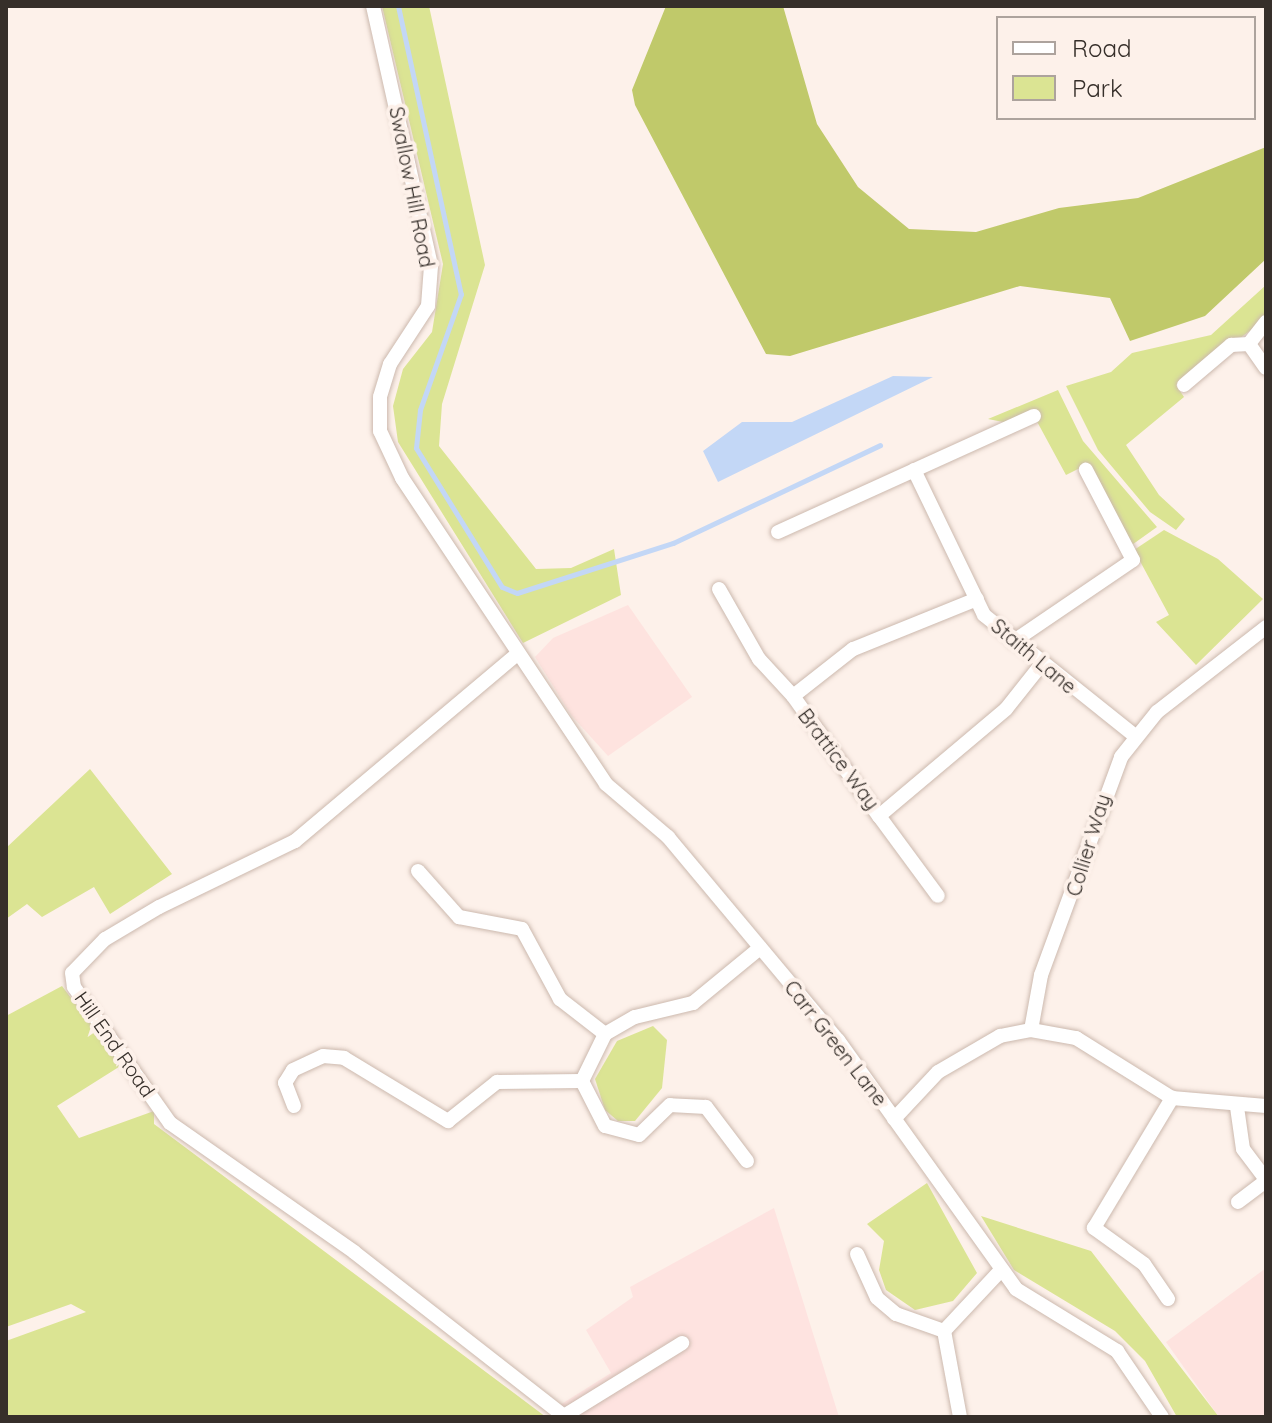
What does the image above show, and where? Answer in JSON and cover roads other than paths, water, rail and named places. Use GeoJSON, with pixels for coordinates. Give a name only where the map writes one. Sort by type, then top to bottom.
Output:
{"type":"FeatureCollection","features":[{"type":"Feature","properties":{"kind":"street","name":"Swallow Hill Road"},"geometry":{"type":"LineString","coordinates":[[373,6],[431,266],[428,306],[390,364],[380,431],[516,655]]}},
{"type":"Feature","properties":{"kind":"street"},"geometry":{"type":"LineString","coordinates":[[1184,385],[1231,345],[1249,344],[1266,322]]}},
{"type":"Feature","properties":{"kind":"street"},"geometry":{"type":"LineString","coordinates":[[1249,344],[1266,368]]}},
{"type":"Feature","properties":{"kind":"street"},"geometry":{"type":"LineString","coordinates":[[778,532],[1034,416]]}},
{"type":"Feature","properties":{"kind":"street","name":"Staith Lane"},"geometry":{"type":"LineString","coordinates":[[914,470],[977,599],[1014,641],[1041,665],[1135,736]]}},
{"type":"Feature","properties":{"kind":"street"},"geometry":{"type":"LineString","coordinates":[[1014,641],[1130,566],[1086,470]]}},
{"type":"Feature","properties":{"kind":"street"},"geometry":{"type":"LineString","coordinates":[[719,589],[759,659],[793,696]]}},
{"type":"Feature","properties":{"kind":"street","name":"Brattice Way"},"geometry":{"type":"LineString","coordinates":[[977,599],[853,649],[793,696],[879,816],[1006,709],[1041,665]]}},
{"type":"Feature","properties":{"kind":"street","name":"Collier Way"},"geometry":{"type":"LineString","coordinates":[[1031,1030],[1041,975],[1107,781],[1135,736],[1266,627]]}},
{"type":"Feature","properties":{"kind":"street","name":"Carr Green Lane"},"geometry":{"type":"LineString","coordinates":[[516,655],[606,784],[668,837],[760,948],[894,1119],[1016,1289],[1117,1351],[1162,1417]]}},
{"type":"Feature","properties":{"kind":"street","name":"Hill End Road"},"geometry":{"type":"LineString","coordinates":[[516,655],[295,841],[159,907],[105,939],[72,973],[74,987],[170,1123],[354,1252],[564,1416]]}},
{"type":"Feature","properties":{"kind":"street"},"geometry":{"type":"LineString","coordinates":[[879,816],[938,896]]}},
{"type":"Feature","properties":{"kind":"street"},"geometry":{"type":"LineString","coordinates":[[418,871],[459,917],[522,929],[560,999],[605,1034]]}},
{"type":"Feature","properties":{"kind":"street"},"geometry":{"type":"LineString","coordinates":[[582,1081],[605,1034],[635,1017],[693,1003],[760,948]]}},
{"type":"Feature","properties":{"kind":"street"},"geometry":{"type":"LineString","coordinates":[[894,1119],[938,1072],[1000,1036],[1031,1030],[1076,1038],[1172,1098],[1237,1107],[1266,1106]]}},
{"type":"Feature","properties":{"kind":"street"},"geometry":{"type":"LineString","coordinates":[[294,1106],[285,1083],[293,1070],[323,1056],[344,1058],[448,1121],[497,1082],[582,1081]]}},
{"type":"Feature","properties":{"kind":"street"},"geometry":{"type":"LineString","coordinates":[[582,1081],[605,1126],[639,1135],[670,1105],[706,1107],[747,1161]]}},
{"type":"Feature","properties":{"kind":"street"},"geometry":{"type":"LineString","coordinates":[[1168,1299],[1144,1264],[1094,1228],[1172,1098]]}},
{"type":"Feature","properties":{"kind":"street"},"geometry":{"type":"LineString","coordinates":[[1237,1107],[1243,1149],[1266,1180],[1238,1202]]}},
{"type":"Feature","properties":{"kind":"street"},"geometry":{"type":"LineString","coordinates":[[857,1254],[877,1298],[896,1314],[944,1331]]}},
{"type":"Feature","properties":{"kind":"street"},"geometry":{"type":"LineString","coordinates":[[944,1331],[1001,1270]]}},
{"type":"Feature","properties":{"kind":"street"},"geometry":{"type":"LineString","coordinates":[[944,1331],[960,1417]]}},
{"type":"Feature","properties":{"kind":"street"},"geometry":{"type":"LineString","coordinates":[[564,1416],[682,1343]]}},
{"type":"Feature","properties":{"kind":"water"},"geometry":{"type":"Polygon","coordinates":[[[893,376],[933,377],[718,482],[703,451],[742,422],[792,422],[893,376]]]}},
{"type":"Feature","properties":{"kind":"waterway"},"geometry":{"type":"LineString","coordinates":[[398,6],[461,294],[420,410],[416,448],[502,587],[517,593],[673,543],[880,445]]}}]}
